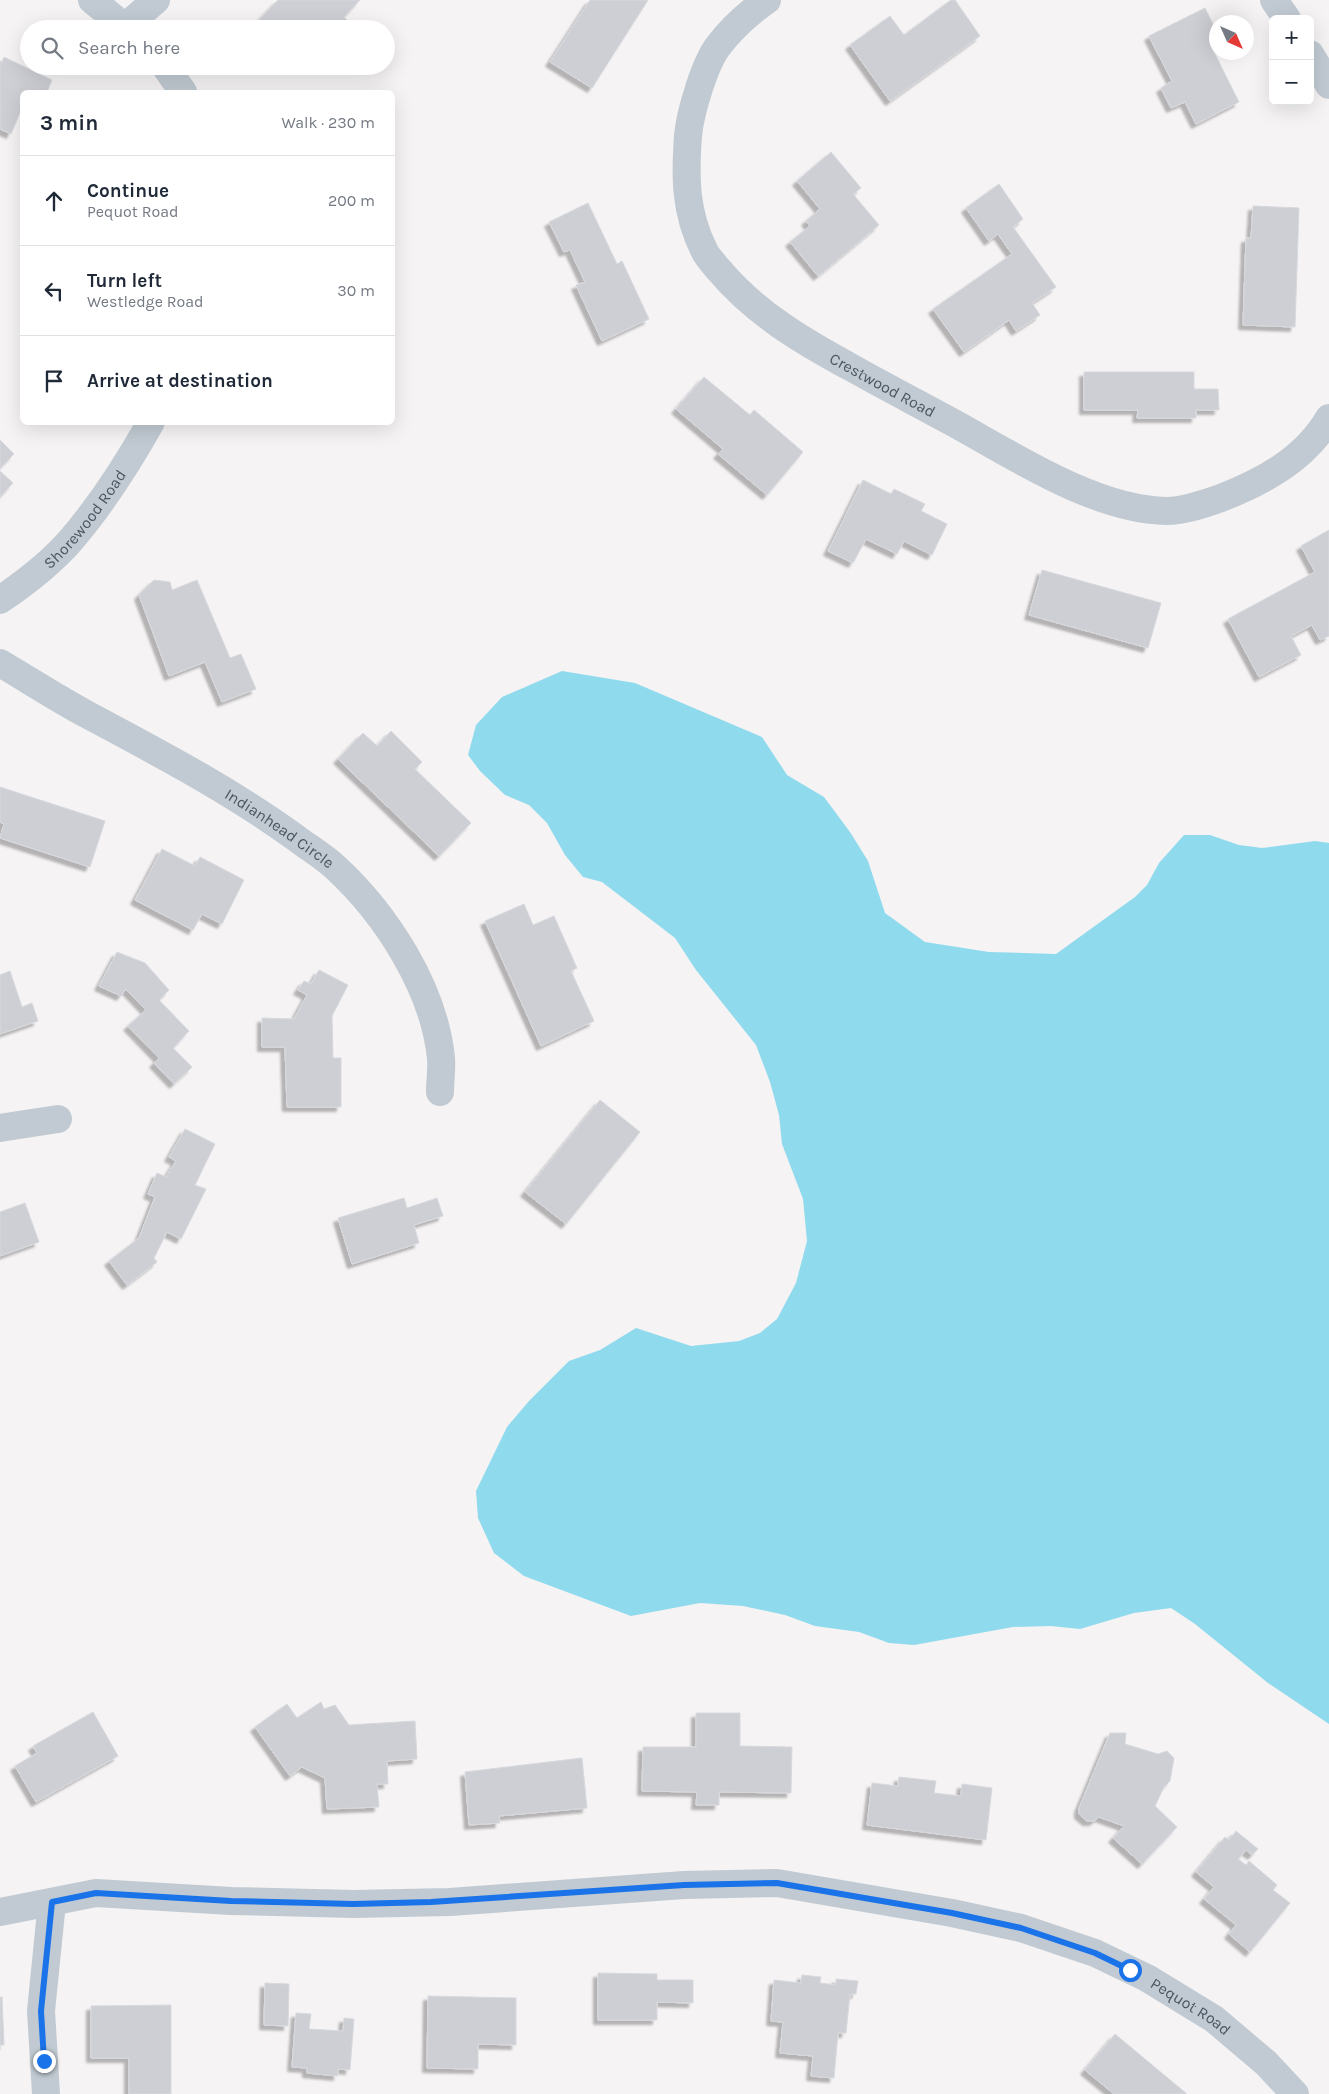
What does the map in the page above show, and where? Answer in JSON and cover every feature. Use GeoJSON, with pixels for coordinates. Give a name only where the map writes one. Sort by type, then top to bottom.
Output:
{"type":"FeatureCollection","features":[{"type":"Feature","properties":{"kind":"street"},"geometry":{"type":"LineString","coordinates":[[92,0],[116,20]]}},
{"type":"Feature","properties":{"kind":"street"},"geometry":{"type":"LineString","coordinates":[[135,20],[156,0]]}},
{"type":"Feature","properties":{"kind":"street","name":"Crestwood Road"},"geometry":{"type":"LineString","coordinates":[[767,0],[754,10],[718,46],[698,91],[689,127],[686,172],[690,214],[705,252],[735,288],[768,317],[813,346],[1048,474],[1091,494],[1127,506],[1168,511],[1203,504],[1244,489],[1275,473],[1305,450],[1329,418]]}},
{"type":"Feature","properties":{"kind":"street"},"geometry":{"type":"LineString","coordinates":[[1274,0],[1284,15]]}},
{"type":"Feature","properties":{"kind":"street"},"geometry":{"type":"LineString","coordinates":[[1314,60],[1329,85]]}},
{"type":"Feature","properties":{"kind":"street"},"geometry":{"type":"LineString","coordinates":[[171,75],[181,90]]}},
{"type":"Feature","properties":{"kind":"street","name":"Shorewood Road"},"geometry":{"type":"LineString","coordinates":[[0,600],[24,583],[70,541],[113,483],[149,425]]}},
{"type":"Feature","properties":{"kind":"street","name":"Indianhead Circle"},"geometry":{"type":"LineString","coordinates":[[0,663],[86,714],[157,751],[224,790],[335,867],[375,910],[406,957],[429,1002],[441,1058],[440,1092]]}},
{"type":"Feature","properties":{"kind":"street"},"geometry":{"type":"LineString","coordinates":[[0,1128],[58,1119]]}},
{"type":"Feature","properties":{"kind":"street","name":"Pequot Road"},"geometry":{"type":"LineString","coordinates":[[0,1912],[96,1893],[240,1902],[353,1904],[440,1902],[684,1885],[777,1883],[952,1913],[1021,1928],[1095,1953],[1147,1978],[1214,2019],[1266,2063],[1295,2094]]}},
{"type":"Feature","properties":{"kind":"street"},"geometry":{"type":"LineString","coordinates":[[46,2094],[41,2011],[52,1902]]}},
{"type":"Feature","properties":{"kind":"water"},"geometry":{"type":"Polygon","coordinates":[[[562,671],[635,683],[762,737],[787,775],[824,797],[850,832],[868,861],[885,913],[925,942],[989,952],[1056,954],[1135,897],[1147,885],[1159,863],[1184,835],[1210,835],[1239,845],[1262,848],[1315,841],[1329,843],[1329,1724],[1268,1683],[1195,1624],[1171,1608],[1134,1613],[1080,1629],[1051,1626],[1013,1627],[914,1645],[889,1643],[859,1632],[815,1626],[785,1615],[743,1606],[700,1603],[631,1616],[524,1576],[494,1553],[478,1518],[476,1491],[507,1427],[529,1401],[569,1361],[600,1350],[636,1328],[691,1346],[739,1341],[760,1333],[777,1319],[796,1283],[807,1241],[803,1199],[782,1144],[779,1115],[770,1082],[756,1045],[696,970],[675,938],[602,882],[583,877],[565,855],[547,823],[529,805],[505,795],[480,771],[468,755],[476,725],[502,697],[562,671]]]}},
{"type":"Feature","properties":{"kind":"building"},"geometry":{"type":"Polygon","coordinates":[[[278,0],[360,0],[344,17],[347,20],[259,20],[278,0]]]}},
{"type":"Feature","properties":{"kind":"building"},"geometry":{"type":"Polygon","coordinates":[[[590,0],[648,0],[592,88],[550,62],[590,0]]]}},
{"type":"Feature","properties":{"kind":"building"},"geometry":{"type":"Polygon","coordinates":[[[951,0],[955,0],[980,36],[890,101],[850,45],[890,16],[904,35],[951,0]]]}},
{"type":"Feature","properties":{"kind":"building"},"geometry":{"type":"Polygon","coordinates":[[[1205,8],[1209,16],[1209,60],[1218,60],[1239,102],[1196,124],[1185,102],[1171,108],[1161,88],[1172,81],[1149,36],[1205,8]]]}},
{"type":"Feature","properties":{"kind":"building"},"geometry":{"type":"Polygon","coordinates":[[[4,57],[20,65],[20,75],[42,75],[52,80],[48,90],[20,90],[20,113],[11,134],[0,129],[0,66],[4,57]]]}},
{"type":"Feature","properties":{"kind":"building"},"geometry":{"type":"Polygon","coordinates":[[[831,152],[861,188],[853,194],[879,225],[818,276],[790,242],[810,226],[806,221],[820,209],[797,181],[831,152]]]}},
{"type":"Feature","properties":{"kind":"building"},"geometry":{"type":"Polygon","coordinates":[[[999,184],[1023,219],[1013,227],[1056,287],[1032,303],[1040,315],[1016,331],[1009,320],[964,352],[933,309],[1012,254],[998,234],[989,241],[966,208],[999,184]]]}},
{"type":"Feature","properties":{"kind":"building"},"geometry":{"type":"Polygon","coordinates":[[[588,203],[617,264],[622,261],[649,319],[602,341],[576,285],[585,282],[570,250],[564,252],[549,222],[588,203]]]}},
{"type":"Feature","properties":{"kind":"building"},"geometry":{"type":"Polygon","coordinates":[[[1253,206],[1299,208],[1295,327],[1243,325],[1246,238],[1251,238],[1253,206]]]}},
{"type":"Feature","properties":{"kind":"building"},"geometry":{"type":"Polygon","coordinates":[[[1084,372],[1194,372],[1194,389],[1218,389],[1219,410],[1196,410],[1196,418],[1137,418],[1138,410],[1084,410],[1084,372]]]}},
{"type":"Feature","properties":{"kind":"building"},"geometry":{"type":"Polygon","coordinates":[[[704,377],[750,415],[754,410],[803,452],[767,495],[718,454],[723,449],[676,409],[704,377]]]}},
{"type":"Feature","properties":{"kind":"building"},"geometry":{"type":"Polygon","coordinates":[[[0,440],[14,454],[0,468],[0,440]]]}},
{"type":"Feature","properties":{"kind":"building"},"geometry":{"type":"Polygon","coordinates":[[[0,471],[13,483],[0,497],[0,471]]]}},
{"type":"Feature","properties":{"kind":"building"},"geometry":{"type":"Polygon","coordinates":[[[863,480],[891,494],[894,489],[925,504],[921,511],[947,524],[932,555],[904,541],[897,554],[866,539],[853,563],[828,551],[863,480]]]}},
{"type":"Feature","properties":{"kind":"building"},"geometry":{"type":"Polygon","coordinates":[[[1329,530],[1329,636],[1320,640],[1312,625],[1291,636],[1301,655],[1259,677],[1228,619],[1315,572],[1301,546],[1329,530]]]}},
{"type":"Feature","properties":{"kind":"building"},"geometry":{"type":"Polygon","coordinates":[[[1042,570],[1161,603],[1148,648],[1029,615],[1042,570]]]}},
{"type":"Feature","properties":{"kind":"building"},"geometry":{"type":"Polygon","coordinates":[[[154,580],[170,582],[172,590],[197,580],[230,658],[241,654],[256,689],[222,702],[205,662],[169,676],[139,595],[154,580]]]}},
{"type":"Feature","properties":{"kind":"building"},"geometry":{"type":"Polygon","coordinates":[[[391,731],[422,762],[415,769],[471,823],[439,856],[338,759],[363,733],[377,746],[391,731]]]}},
{"type":"Feature","properties":{"kind":"building"},"geometry":{"type":"Polygon","coordinates":[[[0,787],[105,821],[90,867],[0,838],[4,824],[0,822],[0,787]]]}},
{"type":"Feature","properties":{"kind":"building"},"geometry":{"type":"Polygon","coordinates":[[[162,849],[195,866],[200,857],[244,880],[222,924],[202,914],[193,930],[135,900],[162,849]]]}},
{"type":"Feature","properties":{"kind":"building"},"geometry":{"type":"Polygon","coordinates":[[[524,904],[533,925],[554,916],[577,968],[571,971],[594,1021],[541,1046],[485,921],[524,904]]]}},
{"type":"Feature","properties":{"kind":"building"},"geometry":{"type":"Polygon","coordinates":[[[117,952],[145,963],[169,990],[159,1000],[189,1031],[173,1048],[192,1067],[174,1084],[154,1063],[159,1058],[128,1026],[146,1010],[126,989],[121,996],[99,986],[117,952]]]}},
{"type":"Feature","properties":{"kind":"building"},"geometry":{"type":"Polygon","coordinates":[[[319,970],[348,985],[332,1016],[333,1058],[341,1058],[341,1107],[287,1107],[285,1047],[262,1047],[262,1018],[294,1019],[307,995],[298,990],[304,981],[311,984],[319,970]]]}},
{"type":"Feature","properties":{"kind":"building"},"geometry":{"type":"Polygon","coordinates":[[[10,971],[22,1007],[32,1003],[38,1021],[0,1034],[0,975],[10,971]]]}},
{"type":"Feature","properties":{"kind":"building"},"geometry":{"type":"Polygon","coordinates":[[[600,1100],[640,1132],[566,1224],[525,1192],[600,1100]]]}},
{"type":"Feature","properties":{"kind":"building"},"geometry":{"type":"Polygon","coordinates":[[[185,1129],[215,1144],[195,1185],[206,1189],[181,1239],[167,1232],[154,1258],[157,1262],[127,1285],[109,1261],[139,1238],[155,1197],[148,1194],[157,1173],[166,1177],[176,1161],[169,1157],[185,1129]]]}},
{"type":"Feature","properties":{"kind":"building"},"geometry":{"type":"Polygon","coordinates":[[[404,1198],[407,1208],[437,1198],[443,1216],[414,1225],[419,1243],[352,1264],[338,1218],[404,1198]]]}},
{"type":"Feature","properties":{"kind":"building"},"geometry":{"type":"Polygon","coordinates":[[[25,1203],[39,1242],[0,1256],[0,1212],[25,1203]]]}},
{"type":"Feature","properties":{"kind":"building"},"geometry":{"type":"Polygon","coordinates":[[[321,1702],[324,1709],[335,1705],[349,1725],[415,1721],[417,1759],[387,1761],[388,1784],[377,1784],[379,1807],[327,1809],[325,1778],[302,1767],[290,1776],[255,1727],[287,1704],[297,1718],[321,1702]]]}},
{"type":"Feature","properties":{"kind":"building"},"geometry":{"type":"Polygon","coordinates":[[[93,1712],[118,1756],[36,1802],[15,1766],[37,1753],[33,1746],[93,1712]]]}},
{"type":"Feature","properties":{"kind":"building"},"geometry":{"type":"Polygon","coordinates":[[[696,1713],[740,1713],[740,1746],[792,1747],[791,1793],[719,1792],[719,1805],[696,1805],[697,1792],[642,1791],[643,1747],[696,1747],[696,1713]]]}},
{"type":"Feature","properties":{"kind":"building"},"geometry":{"type":"Polygon","coordinates":[[[1110,1733],[1126,1733],[1125,1744],[1158,1754],[1167,1751],[1174,1758],[1170,1781],[1164,1787],[1155,1806],[1177,1827],[1142,1864],[1113,1838],[1124,1826],[1099,1817],[1094,1821],[1087,1821],[1079,1814],[1079,1808],[1110,1733]]]}},
{"type":"Feature","properties":{"kind":"building"},"geometry":{"type":"Polygon","coordinates":[[[582,1758],[587,1808],[499,1816],[500,1823],[469,1825],[465,1772],[582,1758]]]}},
{"type":"Feature","properties":{"kind":"building"},"geometry":{"type":"Polygon","coordinates":[[[899,1777],[936,1781],[934,1793],[961,1796],[962,1784],[992,1788],[986,1840],[867,1825],[872,1783],[898,1786],[899,1777]]]}},
{"type":"Feature","properties":{"kind":"building"},"geometry":{"type":"Polygon","coordinates":[[[1236,1831],[1258,1849],[1252,1855],[1246,1850],[1238,1859],[1246,1865],[1249,1861],[1277,1885],[1273,1890],[1290,1903],[1250,1952],[1229,1934],[1236,1925],[1204,1899],[1214,1887],[1196,1872],[1225,1837],[1229,1840],[1236,1831]]]}},
{"type":"Feature","properties":{"kind":"building"},"geometry":{"type":"Polygon","coordinates":[[[598,1973],[657,1974],[657,1980],[693,1980],[693,2003],[657,2002],[657,2020],[598,2020],[598,1973]]]}},
{"type":"Feature","properties":{"kind":"building"},"geometry":{"type":"Polygon","coordinates":[[[802,1975],[821,1977],[820,1983],[836,1985],[836,1979],[858,1981],[856,1994],[850,1994],[846,2033],[838,2033],[834,2078],[811,2076],[813,2056],[780,2053],[783,2022],[771,2021],[774,1980],[801,1983],[802,1975]]]}},
{"type":"Feature","properties":{"kind":"building"},"geometry":{"type":"Polygon","coordinates":[[[265,1983],[289,1984],[288,2026],[264,2025],[265,1983]]]}},
{"type":"Feature","properties":{"kind":"building"},"geometry":{"type":"Polygon","coordinates":[[[428,1996],[516,1998],[516,2045],[478,2044],[478,2069],[427,2068],[428,1996]]]}},
{"type":"Feature","properties":{"kind":"building"},"geometry":{"type":"Polygon","coordinates":[[[0,1997],[2,1997],[4,2045],[0,2045],[0,1997]]]}},
{"type":"Feature","properties":{"kind":"building"},"geometry":{"type":"Polygon","coordinates":[[[171,2005],[171,2094],[129,2094],[129,2058],[91,2058],[91,2006],[171,2005]]]}},
{"type":"Feature","properties":{"kind":"building"},"geometry":{"type":"Polygon","coordinates":[[[296,2013],[311,2014],[309,2029],[343,2031],[344,2018],[354,2019],[350,2070],[338,2069],[338,2076],[307,2073],[307,2068],[292,2067],[296,2013]]]}},
{"type":"Feature","properties":{"kind":"building"},"geometry":{"type":"Polygon","coordinates":[[[1115,2034],[1187,2094],[1114,2094],[1085,2070],[1115,2034]]]}},
{"type":"Feature","properties":{"kind":"route"},"geometry":{"type":"LineString","coordinates":[[44,2061],[41,2011],[52,1902],[96,1893],[231,1901],[353,1904],[450,1902],[684,1885],[777,1883],[952,1913],[1021,1928],[1095,1953],[1130,1970]]}}]}
